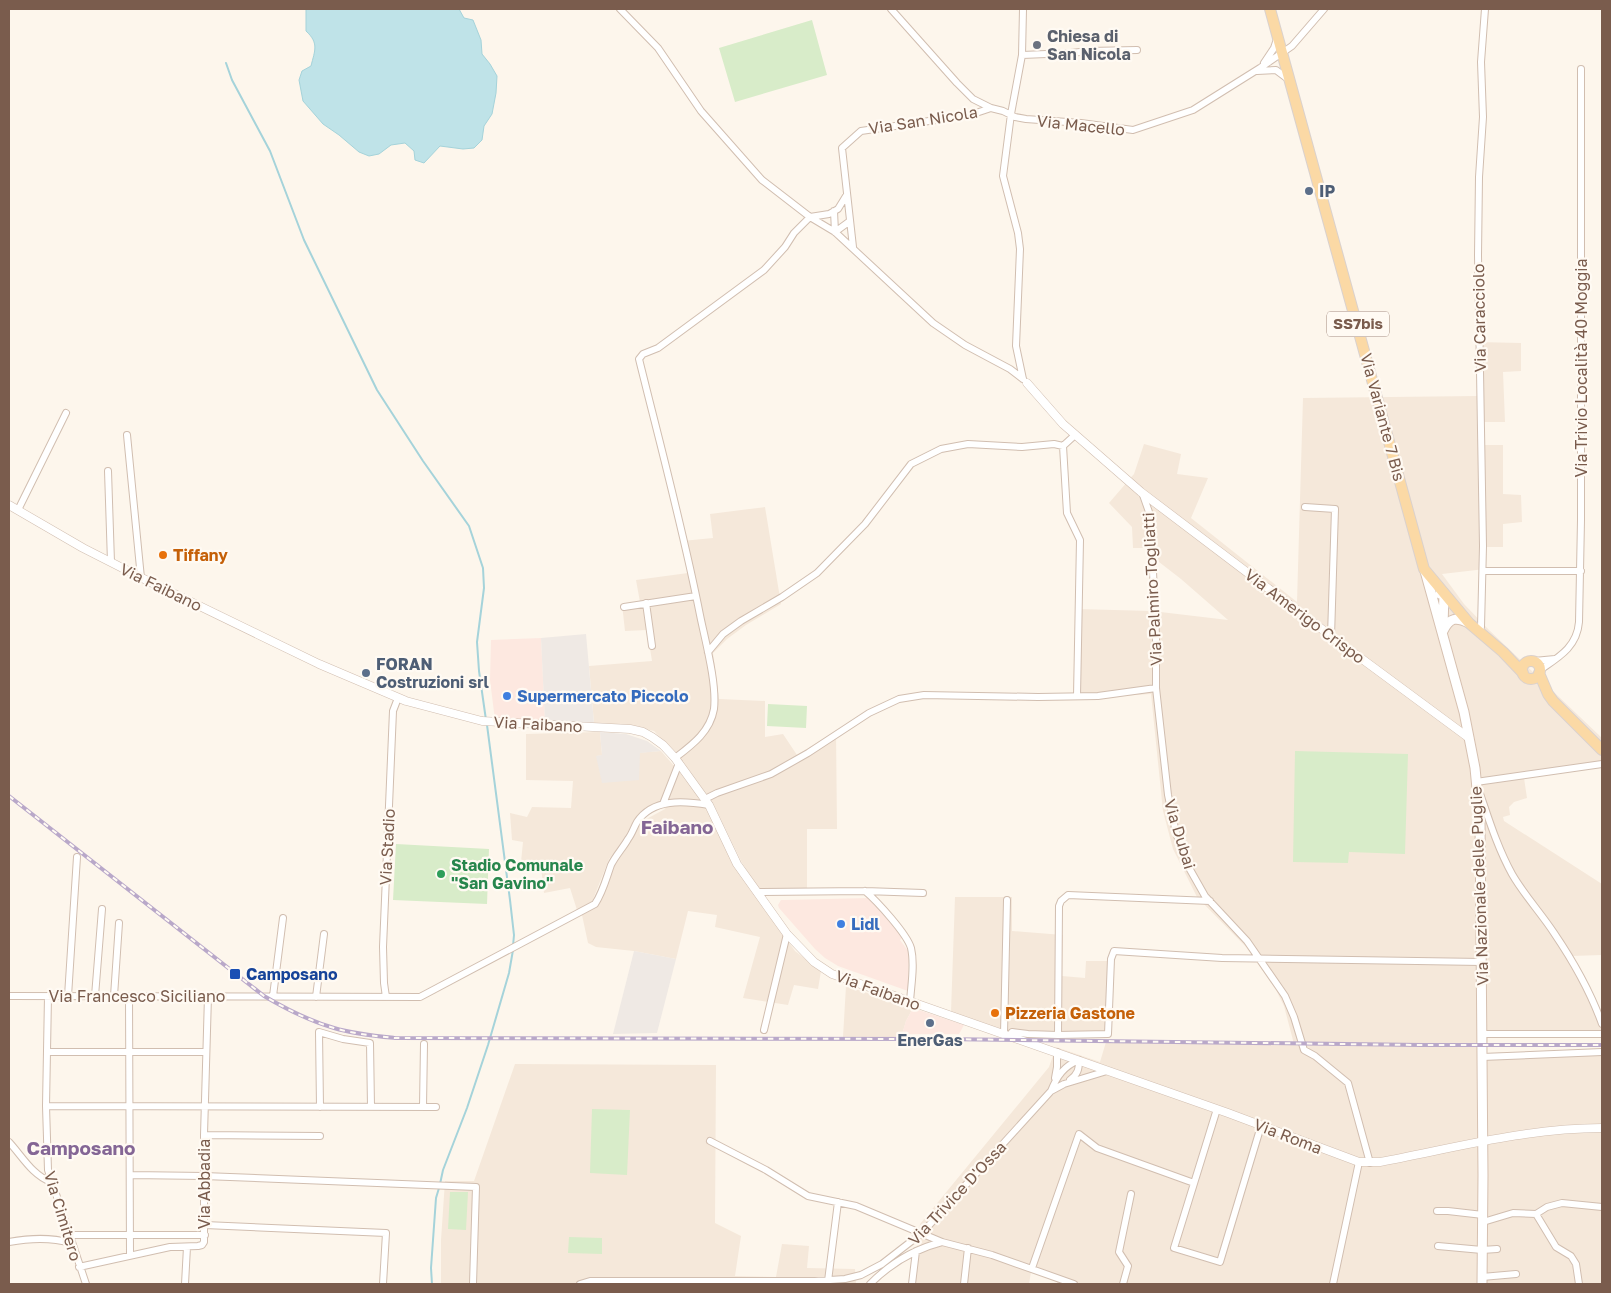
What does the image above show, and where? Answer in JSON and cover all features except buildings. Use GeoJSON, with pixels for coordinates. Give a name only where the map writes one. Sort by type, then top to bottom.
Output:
{"type":"FeatureCollection","features":[{"type":"Feature","properties":{"kind":"main road","name":"Via Variante 7 Bis"},"geometry":{"type":"LineString","coordinates":[[1270,9],[1424,569],[1469,623],[1504,652],[1525,675],[1548,694],[1602,750]]}},
{"type":"Feature","properties":{"kind":"main road","name":"Via Nazionale delle Puglie"},"geometry":{"type":"LineString","coordinates":[[1424,569],[1464,712],[1476,782],[1480,820],[1482,1281]]}},
{"type":"Feature","properties":{"kind":"main road","name":"Via Nazionale delle Puglie"},"geometry":{"type":"LineString","coordinates":[[1442,634],[1444,594]]}},
{"type":"Feature","properties":{"kind":"main road"},"geometry":{"type":"LineString","coordinates":[[1433,602],[1437,596],[1444,594]]}},
{"type":"Feature","properties":{"kind":"main road"},"geometry":{"type":"LineString","coordinates":[[1442,634],[1447,623],[1452,620],[1457,619],[1469,623]]}},
{"type":"Feature","properties":{"kind":"main road","name":"Via Variante 7 Bis"},"geometry":{"type":"LineString","coordinates":[[1504,652],[1532,661]]}},
{"type":"Feature","properties":{"kind":"main road"},"geometry":{"type":"LineString","coordinates":[[1532,661],[1523,665],[1525,675],[1535,678],[1540,672]]}},
{"type":"Feature","properties":{"kind":"main road","name":"SS7bis"},"geometry":{"type":"LineString","coordinates":[[1532,661],[1538,664],[1540,672]]}},
{"type":"Feature","properties":{"kind":"main road","name":"Via Variante 7 Bis"},"geometry":{"type":"LineString","coordinates":[[1540,672],[1548,694]]}},
{"type":"Feature","properties":{"kind":"street"},"geometry":{"type":"LineString","coordinates":[[620,9],[658,48],[701,111],[762,180],[810,217],[835,232],[933,322],[965,345],[1010,369],[1025,381]]}},
{"type":"Feature","properties":{"kind":"street"},"geometry":{"type":"LineString","coordinates":[[891,9],[957,84],[974,99],[991,108],[1011,114]]}},
{"type":"Feature","properties":{"kind":"street"},"geometry":{"type":"LineString","coordinates":[[1023,9],[1022,55],[1011,114],[1003,176],[1018,233],[1020,249],[1016,346],[1025,381]]}},
{"type":"Feature","properties":{"kind":"street","name":"Via Macello"},"geometry":{"type":"LineString","coordinates":[[1011,114],[1015,117],[1133,130],[1193,110],[1292,46],[1324,9]]}},
{"type":"Feature","properties":{"kind":"street","name":"Via Caracciolo"},"geometry":{"type":"LineString","coordinates":[[1481,627],[1483,571],[1478,255],[1479,177],[1483,117],[1481,62],[1485,9]]}},
{"type":"Feature","properties":{"kind":"street"},"geometry":{"type":"LineString","coordinates":[[1258,69],[1274,48],[1278,38]]}},
{"type":"Feature","properties":{"kind":"street"},"geometry":{"type":"LineString","coordinates":[[1022,55],[1137,50]]}},
{"type":"Feature","properties":{"kind":"street"},"geometry":{"type":"LineString","coordinates":[[1258,69],[1276,70],[1290,80]]}},
{"type":"Feature","properties":{"kind":"street","name":"Via Trivio Località 40 Moggia"},"geometry":{"type":"LineString","coordinates":[[1540,672],[1573,644],[1578,631],[1581,571],[1581,69]]}},
{"type":"Feature","properties":{"kind":"street","name":"Via San Nicola"},"geometry":{"type":"LineString","coordinates":[[853,247],[842,148],[861,130],[960,117],[991,108]]}},
{"type":"Feature","properties":{"kind":"street"},"geometry":{"type":"LineString","coordinates":[[846,196],[838,210],[810,217],[764,270],[682,331],[658,348],[643,354],[639,359],[684,536],[708,652],[714,692],[712,718],[702,735],[677,761],[663,804],[707,802],[717,793],[771,774],[808,753],[869,713],[898,698],[924,695],[1098,696],[1157,688]]}},
{"type":"Feature","properties":{"kind":"street"},"geometry":{"type":"LineString","coordinates":[[834,211],[835,232]]}},
{"type":"Feature","properties":{"kind":"street"},"geometry":{"type":"LineString","coordinates":[[835,232],[850,221]]}},
{"type":"Feature","properties":{"kind":"street","name":"Via Amerigo Crispo"},"geometry":{"type":"LineString","coordinates":[[1025,381],[1063,424],[1141,492],[1469,738]]}},
{"type":"Feature","properties":{"kind":"street"},"geometry":{"type":"LineString","coordinates":[[18,510],[66,413]]}},
{"type":"Feature","properties":{"kind":"street"},"geometry":{"type":"LineString","coordinates":[[127,435],[141,578]]}},
{"type":"Feature","properties":{"kind":"street"},"geometry":{"type":"LineString","coordinates":[[1063,446],[1075,435]]}},
{"type":"Feature","properties":{"kind":"street"},"geometry":{"type":"LineString","coordinates":[[708,652],[724,634],[742,620],[817,574],[865,524],[911,464],[941,448],[968,444],[1022,447],[1054,444],[1063,446]]}},
{"type":"Feature","properties":{"kind":"street"},"geometry":{"type":"LineString","coordinates":[[1063,446],[1068,513],[1080,540],[1077,696]]}},
{"type":"Feature","properties":{"kind":"street"},"geometry":{"type":"LineString","coordinates":[[108,471],[111,562]]}},
{"type":"Feature","properties":{"kind":"street","name":"Via Palmiro Togliatti"},"geometry":{"type":"LineString","coordinates":[[1141,492],[1146,501],[1151,528],[1157,688]]}},
{"type":"Feature","properties":{"kind":"street","name":"Via Faibano"},"geometry":{"type":"LineString","coordinates":[[9,505],[141,578],[318,664],[406,701],[486,721],[630,729],[643,732],[663,745],[677,761],[707,802],[737,864],[787,934],[814,962],[832,974],[984,1028]]}},
{"type":"Feature","properties":{"kind":"street"},"geometry":{"type":"LineString","coordinates":[[1304,507],[1335,509],[1331,636]]}},
{"type":"Feature","properties":{"kind":"street"},"geometry":{"type":"LineString","coordinates":[[1483,571],[1581,571]]}},
{"type":"Feature","properties":{"kind":"street"},"geometry":{"type":"LineString","coordinates":[[624,606],[696,596]]}},
{"type":"Feature","properties":{"kind":"street"},"geometry":{"type":"LineString","coordinates":[[646,603],[652,646]]}},
{"type":"Feature","properties":{"kind":"street"},"geometry":{"type":"LineString","coordinates":[[1532,661],[1556,659]]}},
{"type":"Feature","properties":{"kind":"street","name":"Via Dubai"},"geometry":{"type":"LineString","coordinates":[[1157,688],[1161,744],[1168,796],[1176,833],[1188,866],[1205,896],[1246,941],[1285,996],[1294,1017],[1304,1050],[1315,1056],[1348,1083],[1370,1163]]}},
{"type":"Feature","properties":{"kind":"street","name":"Via Stadio"},"geometry":{"type":"LineString","coordinates":[[386,997],[383,947],[393,711],[398,698]]}},
{"type":"Feature","properties":{"kind":"street"},"geometry":{"type":"LineString","coordinates":[[1602,764],[1476,782],[1497,842],[1512,873],[1554,933],[1572,963],[1596,1007],[1602,1024]]}},
{"type":"Feature","properties":{"kind":"street","name":"Via Francesco Siciliano"},"geometry":{"type":"LineString","coordinates":[[9,996],[420,997],[595,904],[615,857],[629,839],[637,822],[652,808],[663,804]]}},
{"type":"Feature","properties":{"kind":"street"},"geometry":{"type":"LineString","coordinates":[[68,996],[77,857]]}},
{"type":"Feature","properties":{"kind":"street"},"geometry":{"type":"LineString","coordinates":[[865,891],[905,936],[911,947],[910,1002]]}},
{"type":"Feature","properties":{"kind":"street"},"geometry":{"type":"LineString","coordinates":[[757,892],[865,891],[923,893]]}},
{"type":"Feature","properties":{"kind":"street"},"geometry":{"type":"LineString","coordinates":[[1058,1035],[1059,906],[1064,898],[1068,895],[1210,901]]}},
{"type":"Feature","properties":{"kind":"street"},"geometry":{"type":"LineString","coordinates":[[1007,900],[1006,1035],[1012,1032],[1058,1035],[1108,1034],[1110,958],[1114,951],[1222,958],[1482,962]]}},
{"type":"Feature","properties":{"kind":"street"},"geometry":{"type":"LineString","coordinates":[[95,996],[102,909]]}},
{"type":"Feature","properties":{"kind":"street"},"geometry":{"type":"LineString","coordinates":[[273,996],[283,918]]}},
{"type":"Feature","properties":{"kind":"street"},"geometry":{"type":"LineString","coordinates":[[114,996],[119,923]]}},
{"type":"Feature","properties":{"kind":"street"},"geometry":{"type":"LineString","coordinates":[[316,997],[324,934]]}},
{"type":"Feature","properties":{"kind":"street"},"geometry":{"type":"LineString","coordinates":[[764,1030],[787,934]]}},
{"type":"Feature","properties":{"kind":"street","name":"Via Cimitero"},"geometry":{"type":"LineString","coordinates":[[48,996],[46,1155],[51,1182],[86,1284]]}},
{"type":"Feature","properties":{"kind":"street"},"geometry":{"type":"LineString","coordinates":[[129,996],[130,1255]]}},
{"type":"Feature","properties":{"kind":"street","name":"Via Abbadia"},"geometry":{"type":"LineString","coordinates":[[79,1267],[170,1247],[202,1245],[205,1225],[204,1136],[208,996]]}},
{"type":"Feature","properties":{"kind":"street","name":"Via Roma"},"geometry":{"type":"LineString","coordinates":[[984,1028],[1079,1060],[1359,1162],[1370,1163],[1430,1153],[1521,1134],[1577,1128],[1602,1128]]}},
{"type":"Feature","properties":{"kind":"street"},"geometry":{"type":"LineString","coordinates":[[320,1107],[319,1032],[343,1039],[370,1042],[372,1107]]}},
{"type":"Feature","properties":{"kind":"street"},"geometry":{"type":"LineString","coordinates":[[1482,1034],[1602,1034]]}},
{"type":"Feature","properties":{"kind":"street"},"geometry":{"type":"LineString","coordinates":[[423,1107],[424,1044]]}},
{"type":"Feature","properties":{"kind":"street"},"geometry":{"type":"LineString","coordinates":[[48,1052],[206,1052]]}},
{"type":"Feature","properties":{"kind":"street","name":"Via Trivice D'Ossa"},"geometry":{"type":"LineString","coordinates":[[1051,1091],[1058,1067],[1056,1052]]}},
{"type":"Feature","properties":{"kind":"street"},"geometry":{"type":"LineString","coordinates":[[1482,1057],[1602,1052]]}},
{"type":"Feature","properties":{"kind":"street","name":"Via Trivice D'Ossa"},"geometry":{"type":"LineString","coordinates":[[580,1284],[590,1281],[712,1283],[828,1281],[861,1275],[882,1264],[922,1233],[1051,1091],[1075,1076],[1079,1069],[1079,1060],[1066,1066],[1054,1083]]}},
{"type":"Feature","properties":{"kind":"street","name":"Via Trivice D'Ossa"},"geometry":{"type":"LineString","coordinates":[[1064,1084],[1107,1071]]}},
{"type":"Feature","properties":{"kind":"street"},"geometry":{"type":"LineString","coordinates":[[46,1106],[436,1107]]}},
{"type":"Feature","properties":{"kind":"street"},"geometry":{"type":"LineString","coordinates":[[1216,1109],[1174,1248],[1220,1262],[1261,1126]]}},
{"type":"Feature","properties":{"kind":"street"},"geometry":{"type":"LineString","coordinates":[[1032,1268],[1079,1134],[1097,1148],[1194,1183]]}},
{"type":"Feature","properties":{"kind":"street"},"geometry":{"type":"LineString","coordinates":[[204,1136],[320,1136]]}},
{"type":"Feature","properties":{"kind":"street"},"geometry":{"type":"LineString","coordinates":[[710,1141],[766,1170],[808,1196],[856,1206],[942,1242],[1032,1268],[1074,1284]]}},
{"type":"Feature","properties":{"kind":"street"},"geometry":{"type":"LineString","coordinates":[[9,1142],[34,1172],[51,1182]]}},
{"type":"Feature","properties":{"kind":"street"},"geometry":{"type":"LineString","coordinates":[[1333,1284],[1359,1162]]}},
{"type":"Feature","properties":{"kind":"street"},"geometry":{"type":"LineString","coordinates":[[131,1175],[204,1176],[476,1187],[473,1284]]}},
{"type":"Feature","properties":{"kind":"street"},"geometry":{"type":"LineString","coordinates":[[1123,1284],[1128,1266],[1119,1252],[1131,1194]]}},
{"type":"Feature","properties":{"kind":"street"},"geometry":{"type":"LineString","coordinates":[[828,1281],[838,1202]]}},
{"type":"Feature","properties":{"kind":"street"},"geometry":{"type":"LineString","coordinates":[[1437,1211],[1454,1211],[1483,1219],[1513,1213],[1536,1214],[1547,1207],[1562,1203],[1602,1207]]}},
{"type":"Feature","properties":{"kind":"street"},"geometry":{"type":"LineString","coordinates":[[1536,1214],[1556,1247],[1571,1256],[1576,1264],[1579,1284]]}},
{"type":"Feature","properties":{"kind":"street"},"geometry":{"type":"LineString","coordinates":[[205,1225],[386,1232],[383,1284]]}},
{"type":"Feature","properties":{"kind":"street"},"geometry":{"type":"LineString","coordinates":[[69,1234],[204,1238]]}},
{"type":"Feature","properties":{"kind":"street"},"geometry":{"type":"LineString","coordinates":[[9,1242],[46,1238],[71,1243]]}},
{"type":"Feature","properties":{"kind":"street","name":"Via Trivice D'Ossa"},"geometry":{"type":"LineString","coordinates":[[870,1284],[904,1257],[927,1245],[942,1242]]}},
{"type":"Feature","properties":{"kind":"street"},"geometry":{"type":"LineString","coordinates":[[1438,1246],[1497,1250]]}},
{"type":"Feature","properties":{"kind":"street"},"geometry":{"type":"LineString","coordinates":[[186,1284],[187,1247]]}},
{"type":"Feature","properties":{"kind":"street"},"geometry":{"type":"LineString","coordinates":[[964,1284],[968,1248]]}},
{"type":"Feature","properties":{"kind":"street"},"geometry":{"type":"LineString","coordinates":[[912,1284],[916,1251]]}},
{"type":"Feature","properties":{"kind":"street"},"geometry":{"type":"LineString","coordinates":[[1482,1281],[1516,1274]]}},
{"type":"Feature","properties":{"kind":"shaded area"},"geometry":{"type":"Polygon","coordinates":[[[1477,342],[1521,343],[1521,371],[1503,372],[1505,422],[1484,422],[1484,445],[1503,445],[1503,494],[1521,495],[1522,522],[1503,524],[1503,547],[1486,547],[1485,569],[1442,574],[1464,604],[1489,630],[1602,738],[1602,763],[1524,778],[1527,798],[1514,802],[1509,807],[1510,815],[1503,817],[1504,821],[1602,884],[1602,955],[1571,956],[1602,1014],[1602,1038],[1488,1038],[1487,1053],[1602,1049],[1602,1284],[1057,1284],[1057,1282],[1031,1272],[1029,1284],[913,1284],[920,1224],[1049,1067],[1056,1047],[1100,1062],[1106,1042],[1294,1044],[1284,1006],[1276,990],[1246,947],[1197,897],[1173,849],[1163,811],[1151,694],[1073,699],[1076,609],[1152,611],[1228,620],[1150,555],[1150,548],[1133,548],[1132,527],[1109,503],[1134,474],[1144,444],[1181,454],[1177,474],[1208,478],[1191,518],[1297,602],[1303,398],[1477,396],[1477,342]]]}},
{"type":"Feature","properties":{"kind":"shaded area"},"geometry":{"type":"Polygon","coordinates":[[[765,507],[781,604],[746,625],[727,639],[713,653],[719,699],[765,701],[765,737],[783,734],[797,755],[836,731],[837,829],[807,829],[807,895],[762,895],[741,861],[712,801],[675,753],[654,731],[628,725],[594,723],[589,666],[652,661],[647,630],[625,631],[622,604],[640,602],[636,580],[688,573],[682,541],[713,538],[710,514],[765,507]]]}},
{"type":"Feature","properties":{"kind":"shaded area"},"geometry":{"type":"Polygon","coordinates":[[[586,634],[594,723],[545,722],[541,638],[586,634]]]}},
{"type":"Feature","properties":{"kind":"shaded area"},"geometry":{"type":"Polygon","coordinates":[[[541,638],[545,722],[495,720],[490,680],[491,640],[541,638]]]}},
{"type":"Feature","properties":{"kind":"shaded area"},"geometry":{"type":"Polygon","coordinates":[[[600,732],[602,755],[596,756],[661,751],[675,767],[661,804],[635,819],[620,845],[609,859],[592,902],[586,907],[577,910],[570,888],[544,893],[541,867],[521,862],[523,842],[512,840],[510,813],[527,817],[532,807],[571,808],[573,781],[526,780],[526,734],[600,732]]]}},
{"type":"Feature","properties":{"kind":"shaded area"},"geometry":{"type":"Polygon","coordinates":[[[600,732],[626,734],[647,741],[661,751],[640,753],[639,780],[602,783],[596,756],[602,755],[600,732]]]}},
{"type":"Feature","properties":{"kind":"shaded area"},"geometry":{"type":"Polygon","coordinates":[[[679,771],[716,823],[734,866],[795,951],[821,971],[818,989],[794,985],[788,1005],[743,998],[760,937],[715,927],[717,915],[688,911],[676,959],[634,951],[596,947],[588,943],[582,915],[598,903],[615,864],[626,849],[639,823],[665,809],[679,771]]]}},
{"type":"Feature","properties":{"kind":"shaded area"},"geometry":{"type":"Polygon","coordinates":[[[955,897],[1012,897],[1012,931],[1063,935],[1062,976],[1085,978],[1086,961],[1112,961],[1110,1038],[1028,1039],[951,1012],[955,897]]]}},
{"type":"Feature","properties":{"kind":"shaded area"},"geometry":{"type":"Polygon","coordinates":[[[870,898],[903,937],[900,940],[909,952],[908,991],[838,966],[825,958],[815,949],[778,905],[781,900],[870,898]]]}},
{"type":"Feature","properties":{"kind":"shaded area"},"geometry":{"type":"Polygon","coordinates":[[[634,951],[676,959],[657,1033],[613,1034],[634,951]]]}},
{"type":"Feature","properties":{"kind":"shaded area"},"geometry":{"type":"Polygon","coordinates":[[[846,986],[913,1008],[906,1021],[901,1038],[843,1037],[846,986]]]}},
{"type":"Feature","properties":{"kind":"shaded area"},"geometry":{"type":"Polygon","coordinates":[[[913,1008],[964,1025],[959,1034],[902,1034],[913,1008]]]}},
{"type":"Feature","properties":{"kind":"shaded area"},"geometry":{"type":"Polygon","coordinates":[[[515,1064],[716,1065],[715,1223],[741,1236],[735,1276],[776,1277],[782,1244],[809,1246],[807,1268],[855,1269],[856,1284],[441,1284],[441,1240],[445,1181],[474,1181],[515,1064]]]}},
{"type":"Feature","properties":{"kind":"green space"},"geometry":{"type":"Polygon","coordinates":[[[812,20],[827,75],[735,102],[719,48],[812,20]]]}},
{"type":"Feature","properties":{"kind":"green space"},"geometry":{"type":"Polygon","coordinates":[[[768,704],[807,706],[806,728],[767,726],[768,704]]]}},
{"type":"Feature","properties":{"kind":"green space"},"geometry":{"type":"Polygon","coordinates":[[[1295,751],[1408,754],[1405,854],[1349,852],[1348,863],[1293,862],[1295,751]]]}},
{"type":"Feature","properties":{"kind":"green space","name":"Stadio Comunale \"San Gavino\""},"geometry":{"type":"Polygon","coordinates":[[[396,844],[489,849],[487,904],[393,900],[396,844]]]}},
{"type":"Feature","properties":{"kind":"green space"},"geometry":{"type":"Polygon","coordinates":[[[592,1109],[630,1110],[627,1175],[590,1173],[592,1109]]]}},
{"type":"Feature","properties":{"kind":"green space"},"geometry":{"type":"Polygon","coordinates":[[[450,1192],[468,1192],[466,1230],[448,1229],[450,1192]]]}},
{"type":"Feature","properties":{"kind":"green space"},"geometry":{"type":"Polygon","coordinates":[[[569,1237],[602,1238],[602,1254],[568,1253],[569,1237]]]}},
{"type":"Feature","properties":{"kind":"water"},"geometry":{"type":"Polygon","coordinates":[[[306,9],[459,9],[464,18],[473,20],[481,40],[482,54],[497,76],[492,114],[484,126],[482,140],[474,148],[463,149],[440,146],[424,163],[415,160],[414,151],[405,143],[391,145],[379,154],[369,156],[359,152],[323,124],[303,101],[299,80],[302,71],[311,66],[315,47],[313,39],[306,31],[306,9]]]}},
{"type":"Feature","properties":{"kind":"waterway"},"geometry":{"type":"LineString","coordinates":[[226,63],[232,80],[270,151],[304,240],[377,390],[423,461],[469,526],[483,568],[484,588],[477,642],[486,720]]}},
{"type":"Feature","properties":{"kind":"waterway"},"geometry":{"type":"LineString","coordinates":[[487,725],[510,900],[514,935],[513,946]]}},
{"type":"Feature","properties":{"kind":"waterway"},"geometry":{"type":"LineString","coordinates":[[440,1184],[443,1170],[467,1108],[488,1045],[509,973],[513,950]]}},
{"type":"Feature","properties":{"kind":"waterway"},"geometry":{"type":"LineString","coordinates":[[432,1284],[431,1268],[436,1198],[439,1188]]}},
{"type":"Feature","properties":{"kind":"railway"},"geometry":{"type":"LineString","coordinates":[[9,796],[264,996],[316,1022],[364,1034],[395,1038],[939,1039],[1421,1045],[1602,1045]]}},
{"type":"Feature","properties":{"kind":"place","name":"Chiesa di San Nicola"},"geometry":{"type":"Point","coordinates":[1037,45]}},
{"type":"Feature","properties":{"kind":"place","name":"IP"},"geometry":{"type":"Point","coordinates":[1309,191]}},
{"type":"Feature","properties":{"kind":"place","name":"Tiffany"},"geometry":{"type":"Point","coordinates":[163,555]}},
{"type":"Feature","properties":{"kind":"place","name":"FORAN Costruzioni srl"},"geometry":{"type":"Point","coordinates":[366,673]}},
{"type":"Feature","properties":{"kind":"place","name":"Supermercato Piccolo"},"geometry":{"type":"Point","coordinates":[507,696]}},
{"type":"Feature","properties":{"kind":"place","name":"Stadio Comunale \"San Gavino\""},"geometry":{"type":"Point","coordinates":[441,874]}},
{"type":"Feature","properties":{"kind":"place","name":"Lidl"},"geometry":{"type":"Point","coordinates":[841,924]}},
{"type":"Feature","properties":{"kind":"place","name":"Camposano"},"geometry":{"type":"Point","coordinates":[235,974]}},
{"type":"Feature","properties":{"kind":"place","name":"Pizzeria Gastone"},"geometry":{"type":"Point","coordinates":[995,1013]}},
{"type":"Feature","properties":{"kind":"place","name":"EnerGas"},"geometry":{"type":"Point","coordinates":[930,1023]}},
{"type":"Feature","properties":{"kind":"district","name":"Faibano"},"geometry":{"type":"Point","coordinates":[677,827]}},
{"type":"Feature","properties":{"kind":"district","name":"Camposano"},"geometry":{"type":"Point","coordinates":[81,1148]}}]}
